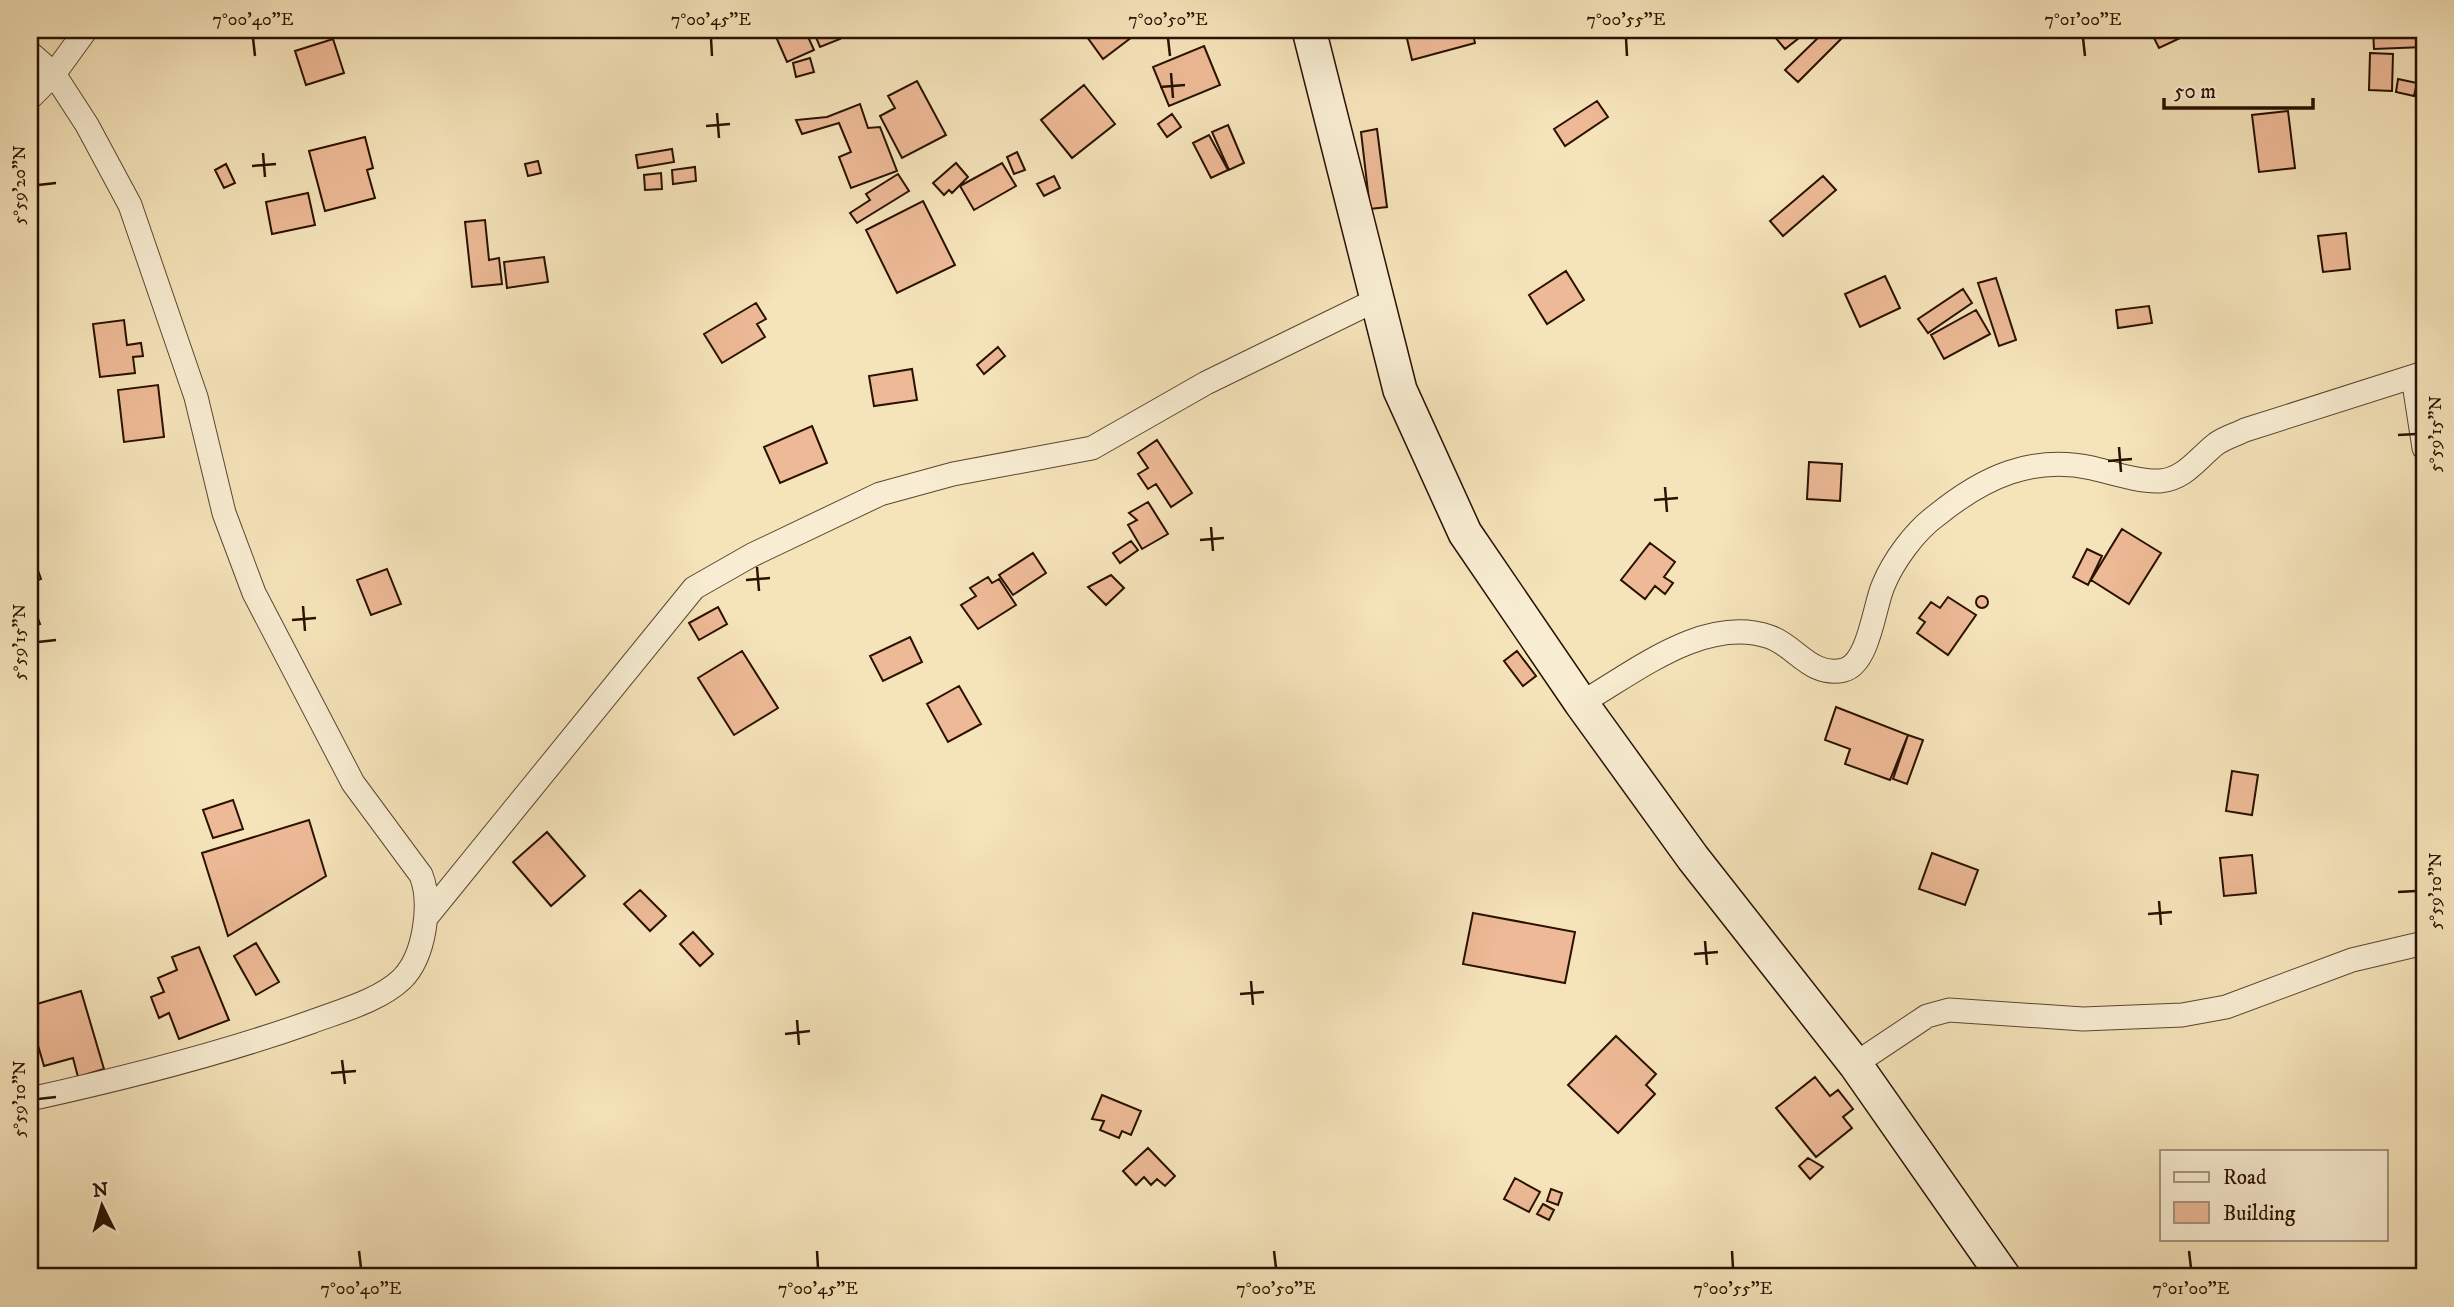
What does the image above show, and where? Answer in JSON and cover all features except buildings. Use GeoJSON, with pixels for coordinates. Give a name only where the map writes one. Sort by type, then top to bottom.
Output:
{"type":"FeatureCollection","features":[{"type":"Feature","properties":{"kind":"street"},"geometry":{"type":"LineString","coordinates":[[30,98],[54,74],[86,30]]}},
{"type":"Feature","properties":{"kind":"street"},"geometry":{"type":"LineString","coordinates":[[1309,30],[1400,390],[1465,533],[1581,703],[1693,858],[1855,1064],[2004,1277]]}},
{"type":"Feature","properties":{"kind":"street"},"geometry":{"type":"LineString","coordinates":[[30,52],[54,74],[87,125],[130,205],[146,246],[173,338],[196,397],[224,513],[254,593],[354,783],[421,874],[428,892],[429,914],[417,952],[403,978],[376,995],[223,1053],[128,1078],[30,1099]]}},
{"type":"Feature","properties":{"kind":"street"},"geometry":{"type":"LineString","coordinates":[[429,914],[694,588],[752,555],[880,494],[953,474],[1092,448],[1206,383],[1376,300]]}},
{"type":"Feature","properties":{"kind":"street"},"geometry":{"type":"LineString","coordinates":[[1581,703],[1679,649],[1722,632],[1746,631],[1772,638],[1811,666],[1829,672],[1847,669],[1862,654],[1883,586],[1900,555],[1935,516],[1972,491],[2019,468],[2046,462],[2077,465],[2158,481],[2178,477],[2218,443],[2245,430],[2419,375],[2424,448]]}},
{"type":"Feature","properties":{"kind":"street"},"geometry":{"type":"LineString","coordinates":[[1855,1064],[1927,1016],[1949,1010],[2083,1019],[2182,1015],[2226,1007],[2352,960],[2424,943]]}}]}
